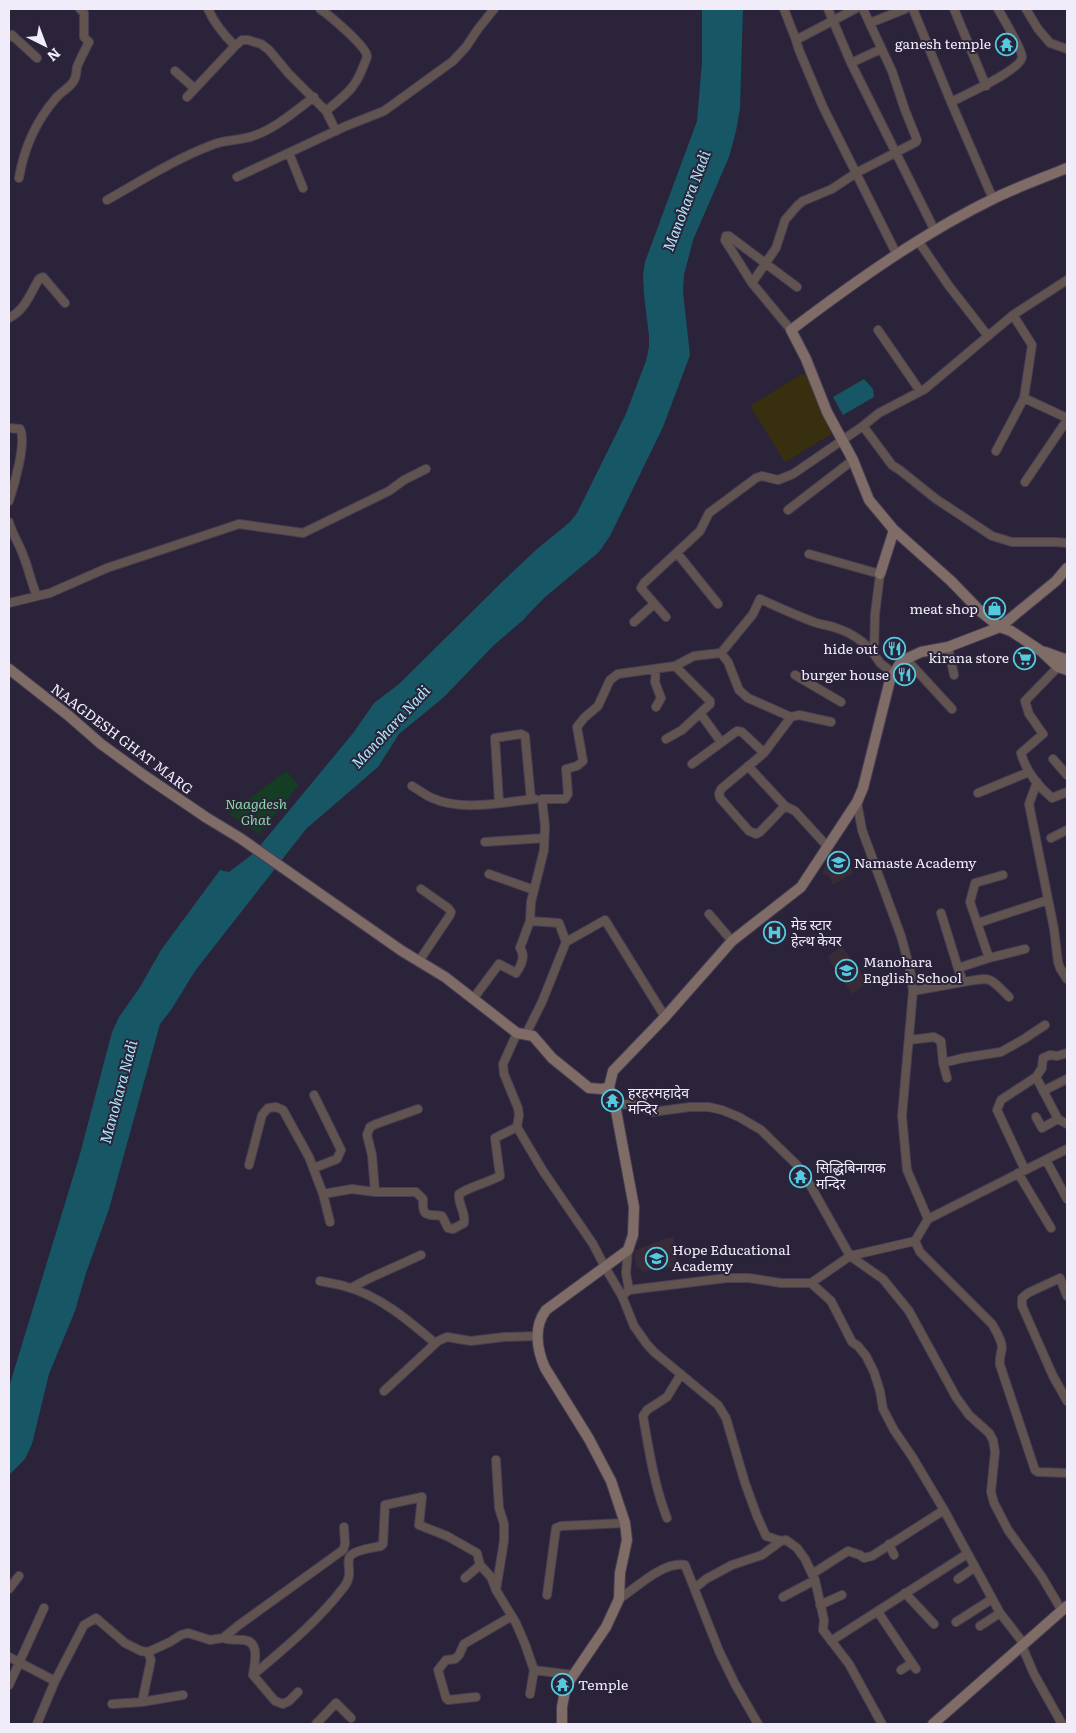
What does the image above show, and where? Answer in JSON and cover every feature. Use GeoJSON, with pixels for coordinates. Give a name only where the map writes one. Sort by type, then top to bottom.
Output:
{"type":"FeatureCollection","features":[{"type":"Feature","properties":{"kind":"street"},"geometry":{"type":"LineString","coordinates":[[19,178],[22,162],[32,134],[46,109],[76,77],[78,66],[88,42],[84,37],[84,13],[80,9]]}},
{"type":"Feature","properties":{"kind":"street"},"geometry":{"type":"LineString","coordinates":[[208,9],[223,34],[235,46]]}},
{"type":"Feature","properties":{"kind":"street"},"geometry":{"type":"LineString","coordinates":[[320,9],[332,17],[358,42],[367,56],[353,88],[326,111]]}},
{"type":"Feature","properties":{"kind":"street"},"geometry":{"type":"LineString","coordinates":[[237,177],[384,110],[453,61],[493,9]]}},
{"type":"Feature","properties":{"kind":"street"},"geometry":{"type":"LineString","coordinates":[[784,9],[798,50],[823,107],[897,255]]}},
{"type":"Feature","properties":{"kind":"street"},"geometry":{"type":"LineString","coordinates":[[828,9],[851,63],[935,232]]}},
{"type":"Feature","properties":{"kind":"street"},"geometry":{"type":"LineString","coordinates":[[796,40],[855,9]]}},
{"type":"Feature","properties":{"kind":"street"},"geometry":{"type":"LineString","coordinates":[[752,284],[776,248],[782,226],[790,213],[803,201],[832,189],[856,173],[917,140],[904,110],[892,71],[863,9]]}},
{"type":"Feature","properties":{"kind":"street"},"geometry":{"type":"LineString","coordinates":[[870,23],[905,9]]}},
{"type":"Feature","properties":{"kind":"street"},"geometry":{"type":"LineString","coordinates":[[913,9],[993,199]]}},
{"type":"Feature","properties":{"kind":"street"},"geometry":{"type":"LineString","coordinates":[[954,9],[986,86]]}},
{"type":"Feature","properties":{"kind":"street"},"geometry":{"type":"LineString","coordinates":[[951,102],[986,86],[1019,63],[1022,57],[1019,48],[998,9]]}},
{"type":"Feature","properties":{"kind":"street"},"geometry":{"type":"LineString","coordinates":[[1026,9],[1038,30],[1050,43],[1067,49]]}},
{"type":"Feature","properties":{"kind":"street"},"geometry":{"type":"LineString","coordinates":[[9,37],[12,35],[37,58]]}},
{"type":"Feature","properties":{"kind":"street"},"geometry":{"type":"LineString","coordinates":[[187,97],[235,46],[242,40],[248,40],[261,44],[269,50],[289,74],[326,111],[336,131]]}},
{"type":"Feature","properties":{"kind":"street"},"geometry":{"type":"LineString","coordinates":[[851,63],[881,49]]}},
{"type":"Feature","properties":{"kind":"street"},"geometry":{"type":"LineString","coordinates":[[175,71],[194,88]]}},
{"type":"Feature","properties":{"kind":"street"},"geometry":{"type":"LineString","coordinates":[[107,200],[211,145],[254,136],[271,128],[314,97]]}},
{"type":"Feature","properties":{"kind":"street"},"geometry":{"type":"LineString","coordinates":[[289,153],[303,188]]}},
{"type":"Feature","properties":{"kind":"street"},"geometry":{"type":"LineString","coordinates":[[791,330],[897,255],[935,232],[993,199],[1067,168]]}},
{"type":"Feature","properties":{"kind":"street"},"geometry":{"type":"LineString","coordinates":[[797,287],[729,236],[726,236],[725,240],[752,284],[791,330],[806,359],[827,412],[853,460],[869,500],[894,530],[951,581],[981,612],[1000,627],[1011,631],[1042,651],[1065,670],[1025,701],[1029,714],[1043,734],[1021,754],[1038,786],[1052,798],[1067,792]]}},
{"type":"Feature","properties":{"kind":"street"},"geometry":{"type":"LineString","coordinates":[[919,242],[949,286],[988,336]]}},
{"type":"Feature","properties":{"kind":"street"},"geometry":{"type":"LineString","coordinates":[[9,318],[18,314],[39,278],[43,277],[65,303]]}},
{"type":"Feature","properties":{"kind":"street"},"geometry":{"type":"LineString","coordinates":[[666,617],[641,588],[700,531],[709,514],[756,478],[762,476],[778,480],[793,474],[879,413],[920,391],[1013,315],[1067,280]]}},
{"type":"Feature","properties":{"kind":"street"},"geometry":{"type":"LineString","coordinates":[[996,451],[1024,398],[1032,345],[1013,315]]}},
{"type":"Feature","properties":{"kind":"street"},"geometry":{"type":"LineString","coordinates":[[878,330],[920,391]]}},
{"type":"Feature","properties":{"kind":"street"},"geometry":{"type":"LineString","coordinates":[[1024,398],[1067,419],[1025,482]]}},
{"type":"Feature","properties":{"kind":"street"},"geometry":{"type":"LineString","coordinates":[[863,426],[892,465],[901,470],[936,499],[992,536],[1012,542],[1067,543]]}},
{"type":"Feature","properties":{"kind":"street"},"geometry":{"type":"LineString","coordinates":[[9,428],[20,428],[22,439],[18,466],[9,501]]}},
{"type":"Feature","properties":{"kind":"street"},"geometry":{"type":"LineString","coordinates":[[788,510],[853,460]]}},
{"type":"Feature","properties":{"kind":"street"},"geometry":{"type":"LineString","coordinates":[[9,604],[50,593],[107,568],[239,524],[303,533],[389,491],[404,480],[426,469]]}},
{"type":"Feature","properties":{"kind":"street"},"geometry":{"type":"LineString","coordinates":[[9,522],[23,554],[31,583],[37,596]]}},
{"type":"Feature","properties":{"kind":"street"},"geometry":{"type":"LineString","coordinates":[[874,654],[875,614],[880,574],[894,530]]}},
{"type":"Feature","properties":{"kind":"street"},"geometry":{"type":"LineString","coordinates":[[677,553],[718,604]]}},
{"type":"Feature","properties":{"kind":"street"},"geometry":{"type":"LineString","coordinates":[[809,554],[880,574]]}},
{"type":"Feature","properties":{"kind":"street"},"geometry":{"type":"LineString","coordinates":[[882,1724],[853,1671],[823,1630],[824,1620],[814,1577],[805,1559],[797,1548],[786,1540],[781,1541],[766,1536],[745,1483],[726,1418],[718,1405],[654,1352],[634,1326],[626,1293],[626,1273],[628,1250],[633,1235],[634,1206],[615,1105],[609,1087],[613,1071],[665,1017],[732,942],[801,887],[826,846],[857,802],[863,788],[893,673],[906,659],[921,652],[948,647],[1000,627],[1056,581],[1067,568]]}},
{"type":"Feature","properties":{"kind":"street"},"geometry":{"type":"LineString","coordinates":[[412,786],[434,799],[456,804],[482,805],[542,798],[565,799],[568,794],[566,769],[583,762],[577,727],[598,706],[610,680],[618,674],[675,666],[694,656],[721,653],[753,614],[760,599],[810,621],[848,633],[864,643],[880,663],[893,673]]}},
{"type":"Feature","properties":{"kind":"street"},"geometry":{"type":"LineString","coordinates":[[634,622],[654,604]]}},
{"type":"Feature","properties":{"kind":"street"},"geometry":{"type":"LineString","coordinates":[[948,647],[954,675]]}},
{"type":"Feature","properties":{"kind":"street"},"geometry":{"type":"LineString","coordinates":[[1042,651],[1067,660]]}},
{"type":"Feature","properties":{"kind":"street"},"geometry":{"type":"LineString","coordinates":[[721,653],[728,662],[739,690],[743,694],[761,705],[790,717],[800,715],[832,722]]}},
{"type":"Feature","properties":{"kind":"street"},"geometry":{"type":"LineString","coordinates":[[906,659],[952,709]]}},
{"type":"Feature","properties":{"kind":"street"},"geometry":{"type":"LineString","coordinates":[[666,739],[682,730],[710,704],[709,698],[675,666]]}},
{"type":"Feature","properties":{"kind":"street","name":"NAAGDESH GHAT MARG"},"geometry":{"type":"LineString","coordinates":[[9,669],[101,744],[145,776],[240,838],[419,961],[445,976],[473,999],[522,1033],[533,1036],[552,1058],[589,1088],[602,1089],[609,1087]]}},
{"type":"Feature","properties":{"kind":"street"},"geometry":{"type":"LineString","coordinates":[[656,669],[655,682],[660,698],[656,707]]}},
{"type":"Feature","properties":{"kind":"street"},"geometry":{"type":"LineString","coordinates":[[795,675],[841,702]]}},
{"type":"Feature","properties":{"kind":"street"},"geometry":{"type":"LineString","coordinates":[[700,713],[721,742]]}},
{"type":"Feature","properties":{"kind":"street"},"geometry":{"type":"LineString","coordinates":[[785,806],[756,834],[749,832],[720,798],[719,794],[721,789],[764,753],[790,717]]}},
{"type":"Feature","properties":{"kind":"street"},"geometry":{"type":"LineString","coordinates":[[692,764],[732,733],[742,732],[764,753]]}},
{"type":"Feature","properties":{"kind":"street"},"geometry":{"type":"LineString","coordinates":[[499,802],[494,738],[521,734],[525,736],[531,799]]}},
{"type":"Feature","properties":{"kind":"street"},"geometry":{"type":"LineString","coordinates":[[1052,760],[1067,775]]}},
{"type":"Feature","properties":{"kind":"street"},"geometry":{"type":"LineString","coordinates":[[748,766],[785,806],[794,811],[826,846]]}},
{"type":"Feature","properties":{"kind":"street"},"geometry":{"type":"LineString","coordinates":[[978,793],[1029,772]]}},
{"type":"Feature","properties":{"kind":"street"},"geometry":{"type":"LineString","coordinates":[[1037,782],[1029,804],[1054,929],[1058,962],[1067,979]]}},
{"type":"Feature","properties":{"kind":"street"},"geometry":{"type":"LineString","coordinates":[[473,999],[499,964],[516,973],[523,958],[520,948],[530,921],[531,902],[544,850],[542,798]]}},
{"type":"Feature","properties":{"kind":"street"},"geometry":{"type":"LineString","coordinates":[[857,802],[862,830],[907,953],[913,991],[902,1116],[907,1170],[928,1220]]}},
{"type":"Feature","properties":{"kind":"street"},"geometry":{"type":"LineString","coordinates":[[1051,838],[1067,830]]}},
{"type":"Feature","properties":{"kind":"street"},"geometry":{"type":"LineString","coordinates":[[485,842],[544,838]]}},
{"type":"Feature","properties":{"kind":"street"},"geometry":{"type":"LineString","coordinates":[[489,874],[534,890]]}},
{"type":"Feature","properties":{"kind":"street"},"geometry":{"type":"LineString","coordinates":[[989,958],[970,902],[974,883],[1003,875]]}},
{"type":"Feature","properties":{"kind":"street"},"geometry":{"type":"LineString","coordinates":[[419,961],[451,912],[448,908],[420,890]]}},
{"type":"Feature","properties":{"kind":"street"},"geometry":{"type":"LineString","coordinates":[[978,923],[1048,900]]}},
{"type":"Feature","properties":{"kind":"street"},"geometry":{"type":"LineString","coordinates":[[941,913],[963,982]]}},
{"type":"Feature","properties":{"kind":"street"},"geometry":{"type":"LineString","coordinates":[[709,914],[732,942]]}},
{"type":"Feature","properties":{"kind":"street"},"geometry":{"type":"LineString","coordinates":[[566,942],[605,920],[665,1017]]}},
{"type":"Feature","properties":{"kind":"street"},"geometry":{"type":"LineString","coordinates":[[530,921],[560,924],[566,942],[542,1002],[503,1064],[504,1074],[518,1108],[517,1127],[593,1244],[605,1267],[626,1293]]}},
{"type":"Feature","properties":{"kind":"street"},"geometry":{"type":"LineString","coordinates":[[958,968],[1025,949]]}},
{"type":"Feature","properties":{"kind":"street"},"geometry":{"type":"LineString","coordinates":[[913,991],[983,978],[991,979],[1009,997]]}},
{"type":"Feature","properties":{"kind":"street"},"geometry":{"type":"LineString","coordinates":[[943,1063],[1001,1052],[1045,1025]]}},
{"type":"Feature","properties":{"kind":"street"},"geometry":{"type":"LineString","coordinates":[[909,1040],[934,1037],[941,1041],[943,1063],[947,1078]]}},
{"type":"Feature","properties":{"kind":"street"},"geometry":{"type":"LineString","coordinates":[[1051,1228],[1022,1171],[997,1110],[1001,1100],[1036,1078],[1042,1068],[1043,1058],[1050,1055],[1058,1056],[1067,1053]]}},
{"type":"Feature","properties":{"kind":"street"},"geometry":{"type":"LineString","coordinates":[[1036,1078],[1058,1119],[1067,1124]]}},
{"type":"Feature","properties":{"kind":"street"},"geometry":{"type":"LineString","coordinates":[[1043,1091],[1067,1079]]}},
{"type":"Feature","properties":{"kind":"street"},"geometry":{"type":"LineString","coordinates":[[314,1095],[341,1150],[341,1154],[337,1159],[314,1168]]}},
{"type":"Feature","properties":{"kind":"street"},"geometry":{"type":"LineString","coordinates":[[615,1105],[633,1104],[652,1112],[690,1107],[710,1107],[739,1117],[761,1130],[804,1174],[850,1256],[883,1279],[909,1310],[956,1397],[969,1415],[989,1433],[993,1440],[995,1452],[991,1492],[994,1503],[1008,1530],[1065,1609],[933,1724]]}},
{"type":"Feature","properties":{"kind":"street"},"geometry":{"type":"LineString","coordinates":[[248,1165],[262,1115],[268,1108],[276,1107],[283,1110],[314,1168],[330,1222]]}},
{"type":"Feature","properties":{"kind":"street"},"geometry":{"type":"LineString","coordinates":[[375,1192],[368,1130],[376,1124],[418,1109]]}},
{"type":"Feature","properties":{"kind":"street"},"geometry":{"type":"LineString","coordinates":[[1036,1117],[1042,1128],[1058,1119]]}},
{"type":"Feature","properties":{"kind":"street"},"geometry":{"type":"LineString","coordinates":[[323,1194],[352,1189],[375,1192],[416,1192],[423,1199],[425,1213],[429,1216],[442,1216],[448,1228],[459,1227],[464,1223],[464,1219],[458,1201],[459,1194],[500,1176],[495,1138],[517,1127]]}},
{"type":"Feature","properties":{"kind":"street"},"geometry":{"type":"LineString","coordinates":[[626,1293],[727,1278],[749,1278],[781,1283],[811,1283],[850,1256],[915,1241],[928,1220],[1065,1150],[1067,1160]]}},
{"type":"Feature","properties":{"kind":"street"},"geometry":{"type":"LineString","coordinates":[[1046,1160],[1067,1200]]}},
{"type":"Feature","properties":{"kind":"street"},"geometry":{"type":"LineString","coordinates":[[915,1241],[920,1252],[992,1324],[996,1331],[1002,1348],[999,1355],[1000,1365],[1035,1470],[1038,1472],[1067,1472]]}},
{"type":"Feature","properties":{"kind":"street"},"geometry":{"type":"LineString","coordinates":[[562,1724],[565,1690],[606,1627],[619,1598],[620,1573],[626,1540],[625,1523],[611,1481],[589,1439],[545,1368],[537,1343],[539,1324],[546,1310],[628,1250]]}},
{"type":"Feature","properties":{"kind":"street"},"geometry":{"type":"LineString","coordinates":[[351,1288],[421,1255]]}},
{"type":"Feature","properties":{"kind":"street"},"geometry":{"type":"LineString","coordinates":[[1067,1296],[1064,1277],[1028,1293],[1022,1298],[1022,1306],[1053,1376],[1067,1401]]}},
{"type":"Feature","properties":{"kind":"street"},"geometry":{"type":"LineString","coordinates":[[320,1281],[351,1288],[372,1298],[408,1320],[435,1343]]}},
{"type":"Feature","properties":{"kind":"street"},"geometry":{"type":"LineString","coordinates":[[811,1283],[831,1301],[852,1342],[866,1356],[880,1391],[883,1410],[944,1510],[1000,1613],[1023,1645],[1034,1674],[1062,1724]]}},
{"type":"Feature","properties":{"kind":"street"},"geometry":{"type":"LineString","coordinates":[[384,1391],[435,1343],[447,1337],[471,1341],[504,1337],[538,1336]]}},
{"type":"Feature","properties":{"kind":"street"},"geometry":{"type":"LineString","coordinates":[[667,1518],[653,1473],[643,1416],[647,1410],[667,1397],[681,1374]]}},
{"type":"Feature","properties":{"kind":"street"},"geometry":{"type":"LineString","coordinates":[[496,1460],[499,1508],[504,1524],[504,1541],[496,1590]]}},
{"type":"Feature","properties":{"kind":"street"},"geometry":{"type":"LineString","coordinates":[[253,1676],[307,1628],[344,1587],[350,1577],[349,1557],[354,1553],[383,1544],[385,1505],[422,1497],[419,1525],[448,1536],[477,1553],[480,1565],[490,1578],[512,1616],[534,1670],[530,1694]]}},
{"type":"Feature","properties":{"kind":"street"},"geometry":{"type":"LineString","coordinates":[[783,1597],[814,1577],[848,1551],[864,1558],[872,1556],[944,1510]]}},
{"type":"Feature","properties":{"kind":"street"},"geometry":{"type":"LineString","coordinates":[[547,1595],[556,1528],[561,1526],[625,1523]]}},
{"type":"Feature","properties":{"kind":"street"},"geometry":{"type":"LineString","coordinates":[[37,1724],[55,1681],[84,1625],[96,1618],[125,1643],[140,1651],[148,1652],[188,1633],[210,1640],[223,1638],[343,1550],[345,1544],[344,1527]]}},
{"type":"Feature","properties":{"kind":"street"},"geometry":{"type":"LineString","coordinates":[[695,1588],[706,1579],[732,1566],[762,1555],[781,1541]]}},
{"type":"Feature","properties":{"kind":"street"},"geometry":{"type":"LineString","coordinates":[[889,1544],[894,1555]]}},
{"type":"Feature","properties":{"kind":"street"},"geometry":{"type":"LineString","coordinates":[[343,1550],[349,1557]]}},
{"type":"Feature","properties":{"kind":"street"},"geometry":{"type":"LineString","coordinates":[[831,1641],[967,1554]]}},
{"type":"Feature","properties":{"kind":"street"},"geometry":{"type":"LineString","coordinates":[[619,1598],[666,1567],[678,1564],[685,1565],[719,1651],[758,1724]]}},
{"type":"Feature","properties":{"kind":"street"},"geometry":{"type":"LineString","coordinates":[[465,1578],[480,1565]]}},
{"type":"Feature","properties":{"kind":"street"},"geometry":{"type":"LineString","coordinates":[[958,1579],[975,1567]]}},
{"type":"Feature","properties":{"kind":"street"},"geometry":{"type":"LineString","coordinates":[[9,1590],[19,1576]]}},
{"type":"Feature","properties":{"kind":"street"},"geometry":{"type":"LineString","coordinates":[[905,1593],[934,1624]]}},
{"type":"Feature","properties":{"kind":"street"},"geometry":{"type":"LineString","coordinates":[[820,1604],[833,1600],[842,1594]]}},
{"type":"Feature","properties":{"kind":"street"},"geometry":{"type":"LineString","coordinates":[[956,1622],[992,1599]]}},
{"type":"Feature","properties":{"kind":"street"},"geometry":{"type":"LineString","coordinates":[[833,1600],[836,1608]]}},
{"type":"Feature","properties":{"kind":"street"},"geometry":{"type":"LineString","coordinates":[[9,1685],[44,1608]]}},
{"type":"Feature","properties":{"kind":"street"},"geometry":{"type":"LineString","coordinates":[[878,1612],[914,1666],[901,1670]]}},
{"type":"Feature","properties":{"kind":"street"},"geometry":{"type":"LineString","coordinates":[[980,1626],[1000,1613]]}},
{"type":"Feature","properties":{"kind":"street"},"geometry":{"type":"LineString","coordinates":[[476,1696],[448,1700],[438,1670],[446,1660],[455,1659],[459,1655],[464,1644],[512,1616]]}},
{"type":"Feature","properties":{"kind":"street"},"geometry":{"type":"LineString","coordinates":[[223,1638],[230,1641],[245,1640],[252,1644],[256,1653],[253,1676],[275,1701],[283,1704],[298,1692]]}},
{"type":"Feature","properties":{"kind":"street"},"geometry":{"type":"LineString","coordinates":[[142,1702],[150,1660],[148,1652]]}},
{"type":"Feature","properties":{"kind":"street"},"geometry":{"type":"LineString","coordinates":[[9,1657],[55,1681]]}},
{"type":"Feature","properties":{"kind":"street"},"geometry":{"type":"LineString","coordinates":[[534,1670],[573,1675]]}},
{"type":"Feature","properties":{"kind":"street"},"geometry":{"type":"LineString","coordinates":[[112,1704],[142,1702],[183,1695]]}},
{"type":"Feature","properties":{"kind":"street"},"geometry":{"type":"LineString","coordinates":[[316,1724],[336,1703],[351,1718]]}},
{"type":"Feature","properties":{"kind":"shaded area","name":"Namaste Academy"},"geometry":{"type":"Polygon","coordinates":[[[845,852],[853,873],[833,885],[830,877],[822,874],[830,854],[845,852]]]}},
{"type":"Feature","properties":{"kind":"shaded area","name":"Manohara English School"},"geometry":{"type":"Polygon","coordinates":[[[842,946],[868,983],[852,994],[827,957],[842,946]]]}},
{"type":"Feature","properties":{"kind":"shaded area","name":"Hope Educational Academy"},"geometry":{"type":"Polygon","coordinates":[[[674,1237],[677,1266],[643,1272],[636,1267],[634,1251],[663,1239],[674,1237]]]}},
{"type":"Feature","properties":{"kind":"green space","name":"Naagdesh Ghat"},"geometry":{"type":"Polygon","coordinates":[[[286,771],[299,785],[259,834],[229,814],[286,771]]]}},
{"type":"Feature","properties":{"kind":"sand"},"geometry":{"type":"Polygon","coordinates":[[[806,374],[833,433],[785,462],[750,406],[800,375],[806,374]]]}},
{"type":"Feature","properties":{"kind":"water","name":"Manohara Nadi"},"geometry":{"type":"Polygon","coordinates":[[[702,9],[743,9],[740,108],[729,157],[693,240],[684,275],[683,292],[690,355],[663,427],[610,536],[599,552],[544,598],[522,621],[493,646],[444,697],[399,734],[378,767],[306,829],[195,971],[160,1024],[109,1209],[86,1273],[75,1311],[49,1374],[32,1444],[25,1459],[9,1475],[9,1387],[80,1154],[112,1032],[119,1017],[140,987],[161,950],[220,870],[229,872],[254,853],[354,732],[374,703],[399,684],[502,582],[537,549],[570,522],[577,513],[625,416],[646,361],[649,347],[643,275],[645,262],[697,121],[702,62],[702,9]]]}},
{"type":"Feature","properties":{"kind":"water"},"geometry":{"type":"Polygon","coordinates":[[[864,379],[873,389],[874,397],[843,415],[833,397],[864,379]]]}},
{"type":"Feature","properties":{"kind":"place","name":"ganesh temple"},"geometry":{"type":"Point","coordinates":[1007,44]}},
{"type":"Feature","properties":{"kind":"place","name":"meat shop"},"geometry":{"type":"Point","coordinates":[994,609]}},
{"type":"Feature","properties":{"kind":"place","name":"hide out"},"geometry":{"type":"Point","coordinates":[894,649]}},
{"type":"Feature","properties":{"kind":"place","name":"kirana store"},"geometry":{"type":"Point","coordinates":[1025,658]}},
{"type":"Feature","properties":{"kind":"place","name":"burger house"},"geometry":{"type":"Point","coordinates":[905,675]}},
{"type":"Feature","properties":{"kind":"place","name":"Namaste Academy"},"geometry":{"type":"Point","coordinates":[838,863]}},
{"type":"Feature","properties":{"kind":"place","name":"मेड स्टार हेल्थ केयर"},"geometry":{"type":"Point","coordinates":[775,933]}},
{"type":"Feature","properties":{"kind":"place","name":"Manohara English School"},"geometry":{"type":"Point","coordinates":[847,970]}},
{"type":"Feature","properties":{"kind":"place","name":"हरहरमहादेव मन्दिर"},"geometry":{"type":"Point","coordinates":[612,1101]}},
{"type":"Feature","properties":{"kind":"place","name":"सिद्धिबिनायक मन्दिर"},"geometry":{"type":"Point","coordinates":[800,1176]}},
{"type":"Feature","properties":{"kind":"place","name":"Hope Educational Academy"},"geometry":{"type":"Point","coordinates":[656,1258]}},
{"type":"Feature","properties":{"kind":"place","name":"Temple"},"geometry":{"type":"Point","coordinates":[562,1685]}}]}
